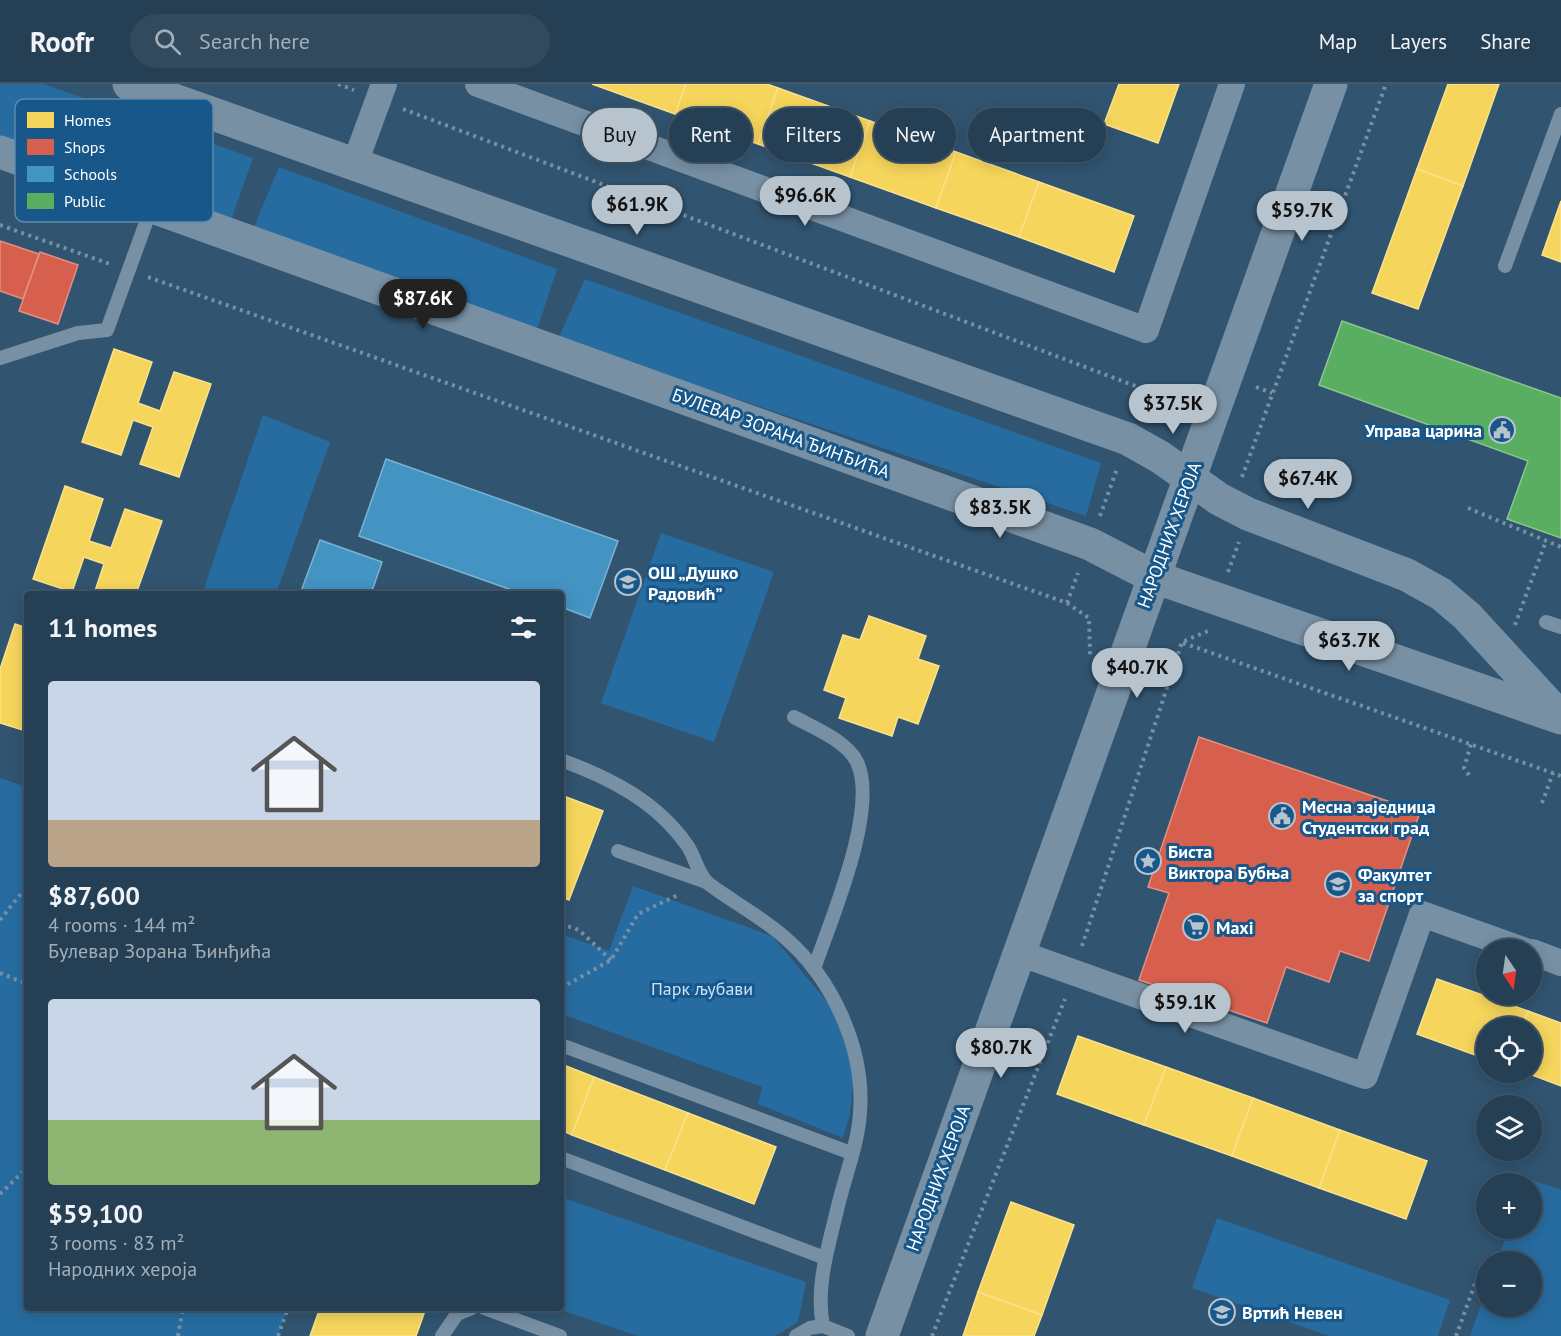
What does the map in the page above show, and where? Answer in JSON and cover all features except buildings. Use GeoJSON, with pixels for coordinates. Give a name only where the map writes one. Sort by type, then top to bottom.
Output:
{"type":"FeatureCollection","features":[{"type":"Feature","properties":{"kind":"street","name":"БУЛЕВАР ЗОРАНА ЂИНЂИЋА"},"geometry":{"type":"LineString","coordinates":[[129,84],[172,99]]}},
{"type":"Feature","properties":{"kind":"street"},"geometry":{"type":"LineString","coordinates":[[478,84],[1146,330],[1232,84]]}},
{"type":"Feature","properties":{"kind":"street","name":"НАРОДНИХ ХЕРОЈА"},"geometry":{"type":"LineString","coordinates":[[882,1336],[1331,84]]}},
{"type":"Feature","properties":{"kind":"street"},"geometry":{"type":"LineString","coordinates":[[355,163],[381,92]]}},
{"type":"Feature","properties":{"kind":"street","name":"БУЛЕВАР ЗОРАНА ЂИНЂИЋА"},"geometry":{"type":"LineString","coordinates":[[213,113],[1128,438],[1190,477],[1219,499],[1248,514],[1407,575],[1441,594],[1467,616],[1561,718]]}},
{"type":"Feature","properties":{"kind":"street","name":"БУЛЕВАР ЗОРАНА ЂИНЂИЋА"},"geometry":{"type":"LineString","coordinates":[[0,152],[15,157]]}},
{"type":"Feature","properties":{"kind":"street","name":"БУЛЕВАР ЗОРАНА ЂИНЂИЋА"},"geometry":{"type":"LineString","coordinates":[[203,222],[1089,544],[1154,577],[1561,718]]}},
{"type":"Feature","properties":{"kind":"street"},"geometry":{"type":"LineString","coordinates":[[1019,953],[1365,1076],[1422,914],[1492,939]]}},
{"type":"Feature","properties":{"kind":"street"},"geometry":{"type":"LineString","coordinates":[[1542,956],[1561,963]]}},
{"type":"Feature","properties":{"kind":"lane"},"geometry":{"type":"LineString","coordinates":[[1505,266],[1561,114]]}},
{"type":"Feature","properties":{"kind":"lane"},"geometry":{"type":"LineString","coordinates":[[0,358],[78,333],[107,330],[146,222]]}},
{"type":"Feature","properties":{"kind":"lane"},"geometry":{"type":"LineString","coordinates":[[1546,622],[1561,627]]}},
{"type":"Feature","properties":{"kind":"lane"},"geometry":{"type":"LineString","coordinates":[[794,717],[843,748],[856,760],[864,785],[861,827],[814,969]]}},
{"type":"Feature","properties":{"kind":"lane"},"geometry":{"type":"LineString","coordinates":[[564,761],[624,787],[650,805],[688,846],[706,882]]}},
{"type":"Feature","properties":{"kind":"lane"},"geometry":{"type":"LineString","coordinates":[[618,851],[706,882],[785,937],[814,969],[846,1024],[854,1055],[860,1113],[825,1258],[820,1293],[823,1326]]}},
{"type":"Feature","properties":{"kind":"lane"},"geometry":{"type":"LineString","coordinates":[[564,1046],[851,1153]]}},
{"type":"Feature","properties":{"kind":"lane"},"geometry":{"type":"LineString","coordinates":[[564,1159],[825,1258]]}},
{"type":"Feature","properties":{"kind":"lane"},"geometry":{"type":"LineString","coordinates":[[442,1336],[457,1314],[464,1311]]}},
{"type":"Feature","properties":{"kind":"lane"},"geometry":{"type":"LineString","coordinates":[[492,1311],[560,1336]]}},
{"type":"Feature","properties":{"kind":"lane"},"geometry":{"type":"LineString","coordinates":[[796,1336],[810,1328],[823,1326],[848,1336]]}},
{"type":"Feature","properties":{"kind":"path"},"geometry":{"type":"LineString","coordinates":[[338,84],[381,92],[1146,390],[1185,390]]}},
{"type":"Feature","properties":{"kind":"path"},"geometry":{"type":"LineString","coordinates":[[1248,486],[1241,477],[1386,84]]}},
{"type":"Feature","properties":{"kind":"path"},"geometry":{"type":"LineString","coordinates":[[0,225],[1066,603],[1089,618],[1091,652],[1087,663]]}},
{"type":"Feature","properties":{"kind":"path"},"geometry":{"type":"LineString","coordinates":[[1066,603],[1146,390]]}},
{"type":"Feature","properties":{"kind":"path"},"geometry":{"type":"LineString","coordinates":[[1468,508],[1561,547]]}},
{"type":"Feature","properties":{"kind":"path"},"geometry":{"type":"LineString","coordinates":[[1515,626],[1546,541]]}},
{"type":"Feature","properties":{"kind":"path"},"geometry":{"type":"LineString","coordinates":[[1182,642],[1561,776]]}},
{"type":"Feature","properties":{"kind":"path"},"geometry":{"type":"LineString","coordinates":[[1469,775],[1464,768],[1471,744]]}},
{"type":"Feature","properties":{"kind":"path"},"geometry":{"type":"LineString","coordinates":[[1542,803],[1553,773]]}},
{"type":"Feature","properties":{"kind":"path"},"geometry":{"type":"LineString","coordinates":[[564,986],[611,960],[638,914],[706,882]]}},
{"type":"Feature","properties":{"kind":"path"},"geometry":{"type":"LineString","coordinates":[[0,920],[24,890]]}},
{"type":"Feature","properties":{"kind":"path"},"geometry":{"type":"LineString","coordinates":[[564,925],[579,930],[611,960]]}},
{"type":"Feature","properties":{"kind":"path"},"geometry":{"type":"LineString","coordinates":[[0,973],[24,983]]}},
{"type":"Feature","properties":{"kind":"path"},"geometry":{"type":"LineString","coordinates":[[0,1194],[24,1171]]}},
{"type":"Feature","properties":{"kind":"path"},"geometry":{"type":"LineString","coordinates":[[1456,1336],[1476,1281]]}},
{"type":"Feature","properties":{"kind":"path"},"geometry":{"type":"LineString","coordinates":[[178,1336],[182,1311]]}},
{"type":"Feature","properties":{"kind":"path"},"geometry":{"type":"LineString","coordinates":[[278,1336],[287,1311]]}},
{"type":"Feature","properties":{"kind":"green space"},"geometry":{"type":"Polygon","coordinates":[[[0,84],[44,84],[86,99],[15,99],[15,142],[0,137],[0,84]]]}},
{"type":"Feature","properties":{"kind":"green space"},"geometry":{"type":"Polygon","coordinates":[[[213,144],[253,158],[231,220],[213,214],[213,144]]]}},
{"type":"Feature","properties":{"kind":"green space"},"geometry":{"type":"Polygon","coordinates":[[[279,167],[557,269],[537,330],[253,229],[279,167]]]}},
{"type":"Feature","properties":{"kind":"green space"},"geometry":{"type":"Polygon","coordinates":[[[585,279],[1101,463],[1086,516],[558,339],[585,279]]]}},
{"type":"Feature","properties":{"kind":"green space"},"geometry":{"type":"Polygon","coordinates":[[[263,415],[330,442],[277,591],[203,591],[263,415]]]}},
{"type":"Feature","properties":{"kind":"green space"},"geometry":{"type":"Polygon","coordinates":[[[661,533],[774,572],[714,742],[601,703],[661,533]]]}},
{"type":"Feature","properties":{"kind":"green space"},"geometry":{"type":"Polygon","coordinates":[[[0,778],[24,786],[24,1311],[287,1311],[278,1336],[0,1336],[0,778]]]}},
{"type":"Feature","properties":{"kind":"green space","name":"Парк љубави"},"geometry":{"type":"Polygon","coordinates":[[[633,886],[772,936],[834,1010],[854,1075],[850,1114],[843,1138],[758,1104],[762,1087],[567,1016],[564,1018],[564,935],[609,951],[633,886]]]}},
{"type":"Feature","properties":{"kind":"green space"},"geometry":{"type":"Polygon","coordinates":[[[1542,1183],[1561,1190],[1561,1336],[1470,1336],[1477,1317],[1542,1317],[1542,1251],[1501,1251],[1505,1239],[1542,1239],[1542,1183]]]}},
{"type":"Feature","properties":{"kind":"green space"},"geometry":{"type":"Polygon","coordinates":[[[564,1198],[806,1282],[798,1322],[775,1336],[638,1336],[564,1311],[564,1198]]]}},
{"type":"Feature","properties":{"kind":"green space"},"geometry":{"type":"Polygon","coordinates":[[[1217,1218],[1450,1300],[1438,1336],[1329,1336],[1192,1288],[1217,1218]]]}},
{"type":"Feature","properties":{"kind":"place","name":"Управа царина"},"geometry":{"type":"Point","coordinates":[1502,430]}},
{"type":"Feature","properties":{"kind":"place","name":"ОШ „Душко Радовић”"},"geometry":{"type":"Point","coordinates":[628,582]}},
{"type":"Feature","properties":{"kind":"place","name":"Месна заједница Студентски град"},"geometry":{"type":"Point","coordinates":[1282,816]}},
{"type":"Feature","properties":{"kind":"place","name":"Биста Виктора Бубња"},"geometry":{"type":"Point","coordinates":[1148,861]}},
{"type":"Feature","properties":{"kind":"place","name":"Факултет за спорт"},"geometry":{"type":"Point","coordinates":[1338,884]}},
{"type":"Feature","properties":{"kind":"place","name":"Maxi"},"geometry":{"type":"Point","coordinates":[1196,927]}},
{"type":"Feature","properties":{"kind":"place","name":"Вртић Невен"},"geometry":{"type":"Point","coordinates":[1222,1312]}}]}
